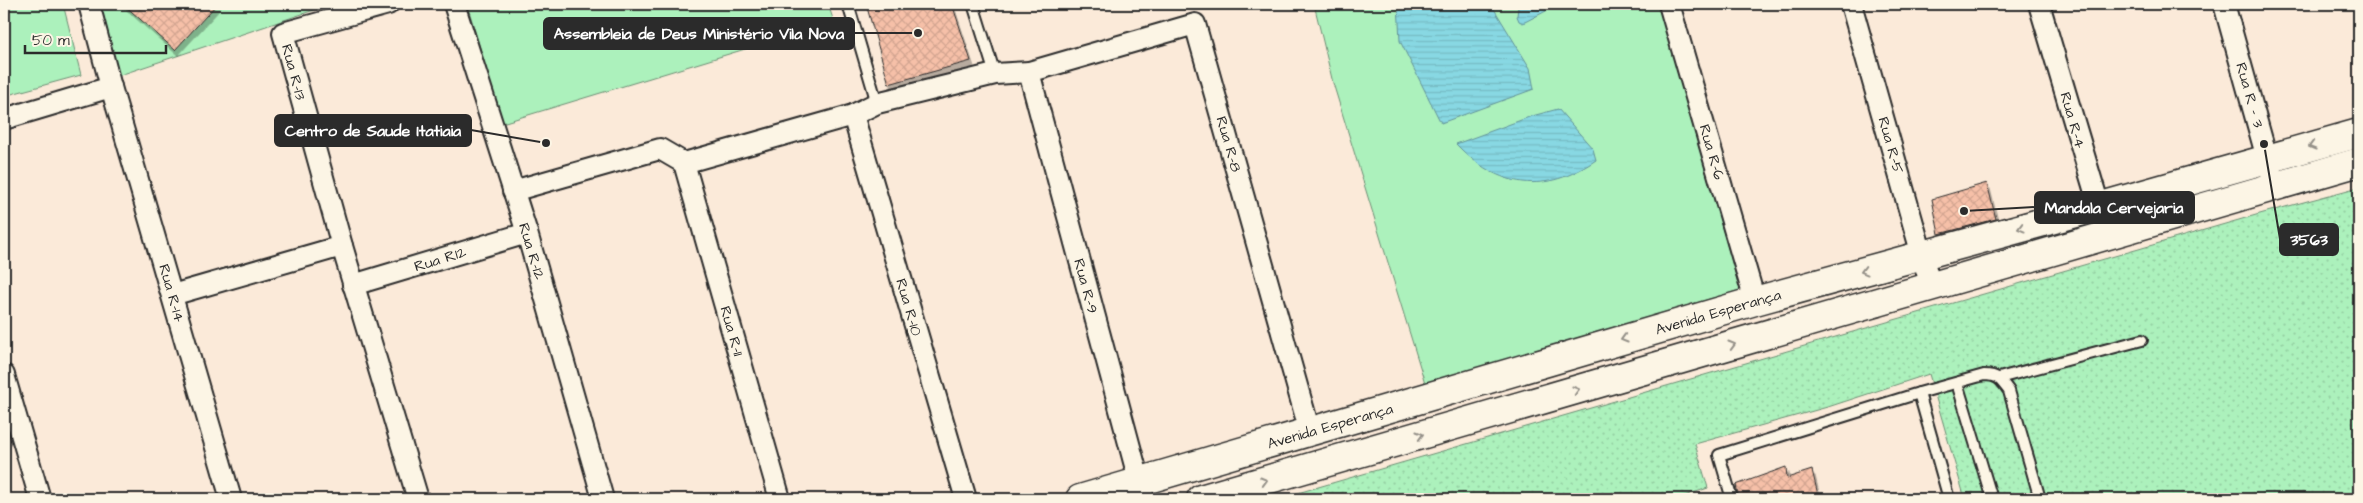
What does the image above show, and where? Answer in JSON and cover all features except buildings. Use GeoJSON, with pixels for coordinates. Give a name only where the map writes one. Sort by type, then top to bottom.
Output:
{"type":"FeatureCollection","features":[{"type":"Feature","properties":{"kind":"main road","name":"Avenida Esperança"},"geometry":{"type":"LineString","coordinates":[[1080,499],[1142,491],[1310,432],[1754,301],[2359,133]]}},
{"type":"Feature","properties":{"kind":"main road"},"geometry":{"type":"LineString","coordinates":[[1201,499],[2359,162]]}},
{"type":"Feature","properties":{"kind":"street","name":"Rua R-14"},"geometry":{"type":"LineString","coordinates":[[90,4],[111,88],[231,499]]}},
{"type":"Feature","properties":{"kind":"street","name":"Rua R-13"},"geometry":{"type":"LineString","coordinates":[[388,4],[283,33],[353,285],[418,499]]}},
{"type":"Feature","properties":{"kind":"street","name":"Rua R-12"},"geometry":{"type":"LineString","coordinates":[[454,4],[527,233],[603,499]]}},
{"type":"Feature","properties":{"kind":"street","name":"Rua R-6"},"geometry":{"type":"LineString","coordinates":[[1669,4],[1754,301]]}},
{"type":"Feature","properties":{"kind":"street","name":"Rua R-5"},"geometry":{"type":"LineString","coordinates":[[1851,4],[1931,287]]}},
{"type":"Feature","properties":{"kind":"street","name":"Rua R-4"},"geometry":{"type":"LineString","coordinates":[[2039,4],[2108,236]]}},
{"type":"Feature","properties":{"kind":"street","name":"Rua R - 3"},"geometry":{"type":"LineString","coordinates":[[2224,4],[2275,187]]}},
{"type":"Feature","properties":{"kind":"street","name":"Rua R-8"},"geometry":{"type":"LineString","coordinates":[[1029,72],[1195,24],[1310,432]]}},
{"type":"Feature","properties":{"kind":"street"},"geometry":{"type":"LineString","coordinates":[[513,191],[660,149],[684,162],[853,115],[877,103],[995,74],[1029,72]]}},
{"type":"Feature","properties":{"kind":"street","name":"Rua R-9"},"geometry":{"type":"LineString","coordinates":[[1029,72],[1142,491]]}},
{"type":"Feature","properties":{"kind":"street"},"geometry":{"type":"LineString","coordinates":[[4,119],[111,88]]}},
{"type":"Feature","properties":{"kind":"street","name":"Rua R-10"},"geometry":{"type":"LineString","coordinates":[[853,115],[966,499]]}},
{"type":"Feature","properties":{"kind":"street","name":"Rua R-11"},"geometry":{"type":"LineString","coordinates":[[684,162],[780,499]]}},
{"type":"Feature","properties":{"kind":"street","name":"Rua R12"},"geometry":{"type":"LineString","coordinates":[[353,285],[527,233]]}},
{"type":"Feature","properties":{"kind":"street"},"geometry":{"type":"LineString","coordinates":[[172,295],[342,246]]}},
{"type":"Feature","properties":{"kind":"street"},"geometry":{"type":"LineString","coordinates":[[4,375],[40,499]]}},
{"type":"Feature","properties":{"kind":"lane"},"geometry":{"type":"LineString","coordinates":[[848,4],[877,103]]}},
{"type":"Feature","properties":{"kind":"lane"},"geometry":{"type":"LineString","coordinates":[[973,4],[995,74]]}},
{"type":"Feature","properties":{"kind":"lane"},"geometry":{"type":"LineString","coordinates":[[1999,378],[2142,340]]}},
{"type":"Feature","properties":{"kind":"lane"},"geometry":{"type":"LineString","coordinates":[[1732,499],[1719,455],[1919,393],[1984,375],[1993,375],[1999,378],[2009,391],[2040,499]]}},
{"type":"Feature","properties":{"kind":"lane"},"geometry":{"type":"LineString","coordinates":[[1957,383],[1992,499]]}},
{"type":"Feature","properties":{"kind":"lane"},"geometry":{"type":"LineString","coordinates":[[1919,393],[1949,499]]}},
{"type":"Feature","properties":{"kind":"green space"},"geometry":{"type":"Polygon","coordinates":[[[4,4],[63,4],[81,75],[4,96],[4,4]]]}},
{"type":"Feature","properties":{"kind":"green space"},"geometry":{"type":"Polygon","coordinates":[[[101,4],[332,4],[117,76],[101,4]]]}},
{"type":"Feature","properties":{"kind":"green space"},"geometry":{"type":"Polygon","coordinates":[[[467,4],[828,4],[834,22],[502,123],[467,4]]]}},
{"type":"Feature","properties":{"kind":"green space"},"geometry":{"type":"Polygon","coordinates":[[[1314,4],[1658,4],[1740,290],[1425,383],[1333,83],[1314,4]]]}},
{"type":"Feature","properties":{"kind":"green space"},"geometry":{"type":"Polygon","coordinates":[[[2359,187],[2359,499],[1965,499],[1929,374],[1831,406],[1695,444],[1708,488],[1681,497],[1681,499],[1277,499],[2256,215],[2359,187]]]}},
{"type":"Feature","properties":{"kind":"water"},"geometry":{"type":"Polygon","coordinates":[[[1398,4],[1491,4],[1530,68],[1534,89],[1441,123],[1400,41],[1398,4]]]}},
{"type":"Feature","properties":{"kind":"water"},"geometry":{"type":"Polygon","coordinates":[[[1516,4],[1547,4],[1546,11],[1523,23],[1519,21],[1517,16],[1518,7],[1516,4]]]}},
{"type":"Feature","properties":{"kind":"water"},"geometry":{"type":"Polygon","coordinates":[[[1558,109],[1593,149],[1596,160],[1559,179],[1523,182],[1506,178],[1472,159],[1456,144],[1532,116],[1558,109]]]}},
{"type":"Feature","properties":{"kind":"place","name":"Assembleia de Deus Ministério Vila Nova"},"geometry":{"type":"Point","coordinates":[918,33]}},
{"type":"Feature","properties":{"kind":"place","name":"Centro de Saude Itatiaia"},"geometry":{"type":"Point","coordinates":[546,143]}},
{"type":"Feature","properties":{"kind":"place","name":"3563"},"geometry":{"type":"Point","coordinates":[2264,144]}},
{"type":"Feature","properties":{"kind":"place","name":"Mandala Cervejaria"},"geometry":{"type":"Point","coordinates":[1964,211]}}]}
